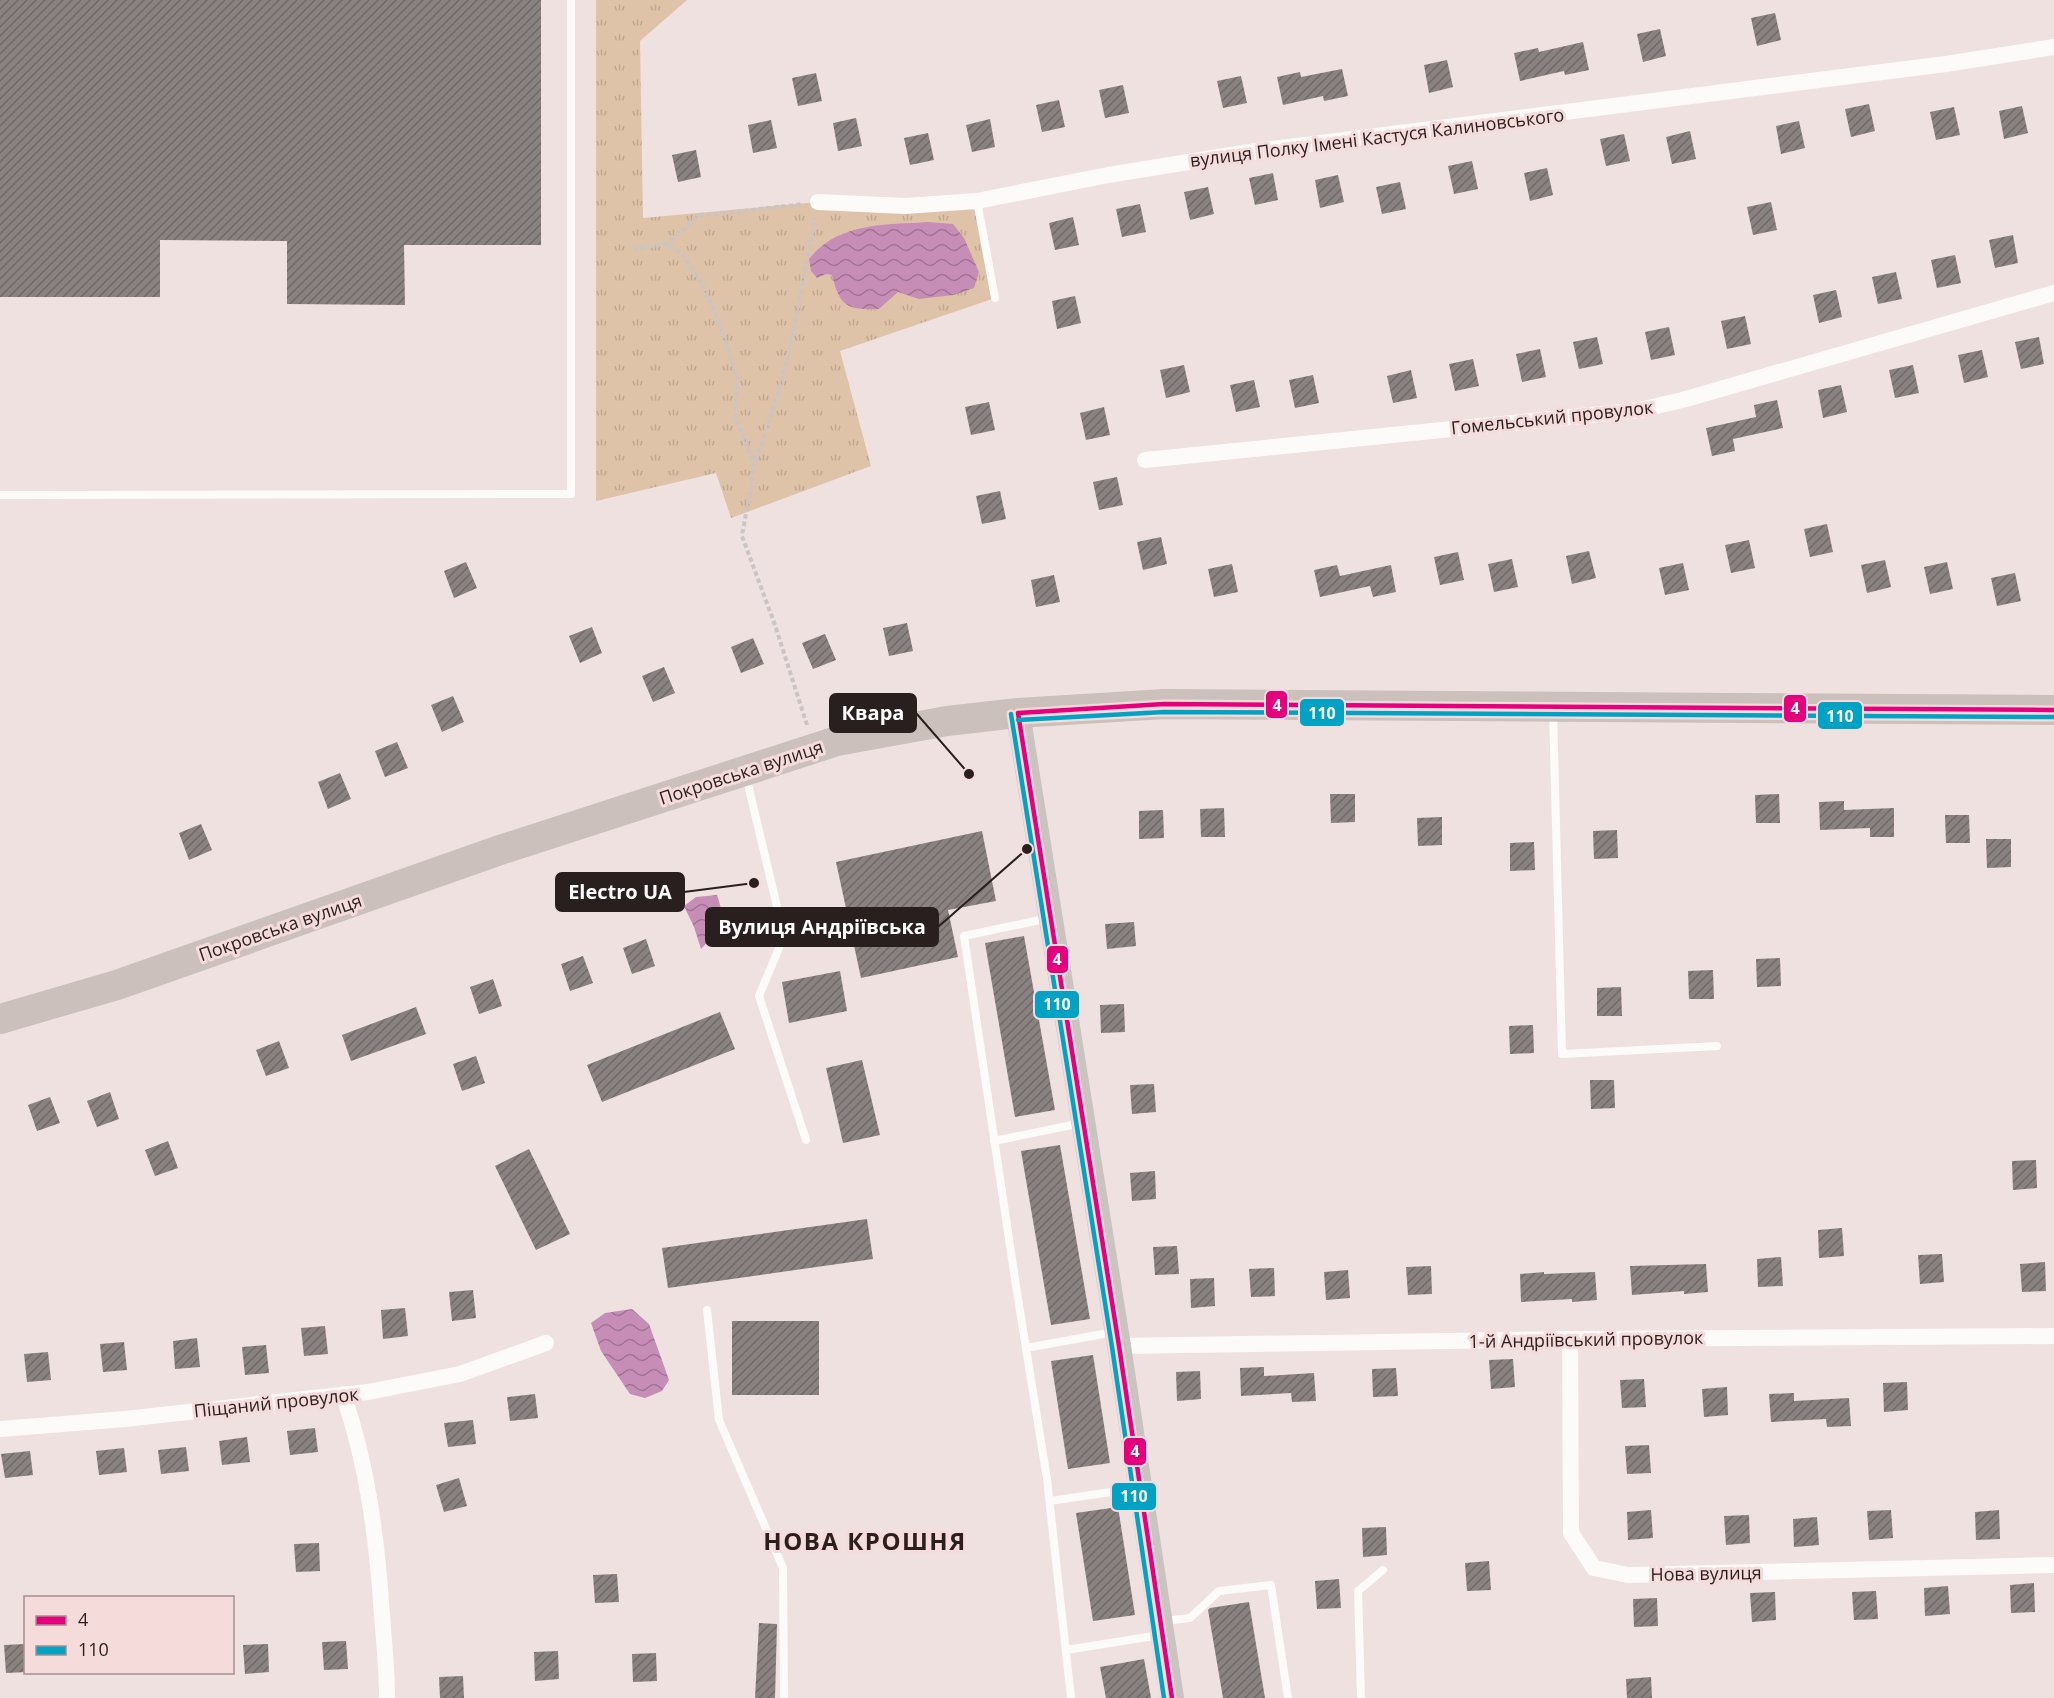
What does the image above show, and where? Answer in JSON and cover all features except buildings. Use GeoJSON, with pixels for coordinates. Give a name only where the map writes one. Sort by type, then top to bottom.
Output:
{"type":"FeatureCollection","features":[{"type":"Feature","properties":{"kind":"highway","name":"Покровська вулиця"},"geometry":{"type":"LineString","coordinates":[[0,1019],[117,985],[500,850],[744,770],[837,741],[947,721],[1018,713],[1164,704],[2054,710]]}},
{"type":"Feature","properties":{"kind":"street","name":"вулиця Полку Імені Кастуся Калиновського"},"geometry":{"type":"LineString","coordinates":[[818,202],[905,206],[977,201],[1108,175],[1256,151],[1946,64],[2054,47]]}},
{"type":"Feature","properties":{"kind":"street","name":"Гомельський провулок"},"geometry":{"type":"LineString","coordinates":[[1145,460],[1640,410],[1686,399],[2054,293]]}},
{"type":"Feature","properties":{"kind":"street"},"geometry":{"type":"LineString","coordinates":[[1018,713],[1118,1339],[1172,1698]]}},
{"type":"Feature","properties":{"kind":"street","name":"1-й Андріївський провулок"},"geometry":{"type":"LineString","coordinates":[[1118,1339],[2054,1336]]}},
{"type":"Feature","properties":{"kind":"street","name":"Нова вулиця"},"geometry":{"type":"LineString","coordinates":[[1570,1339],[1571,1533],[1594,1568],[1628,1575],[2054,1565]]}},
{"type":"Feature","properties":{"kind":"street","name":"Піщаний провулок"},"geometry":{"type":"LineString","coordinates":[[0,1429],[125,1419],[368,1392],[460,1374],[546,1343]]}},
{"type":"Feature","properties":{"kind":"street"},"geometry":{"type":"LineString","coordinates":[[343,1394],[367,1481],[379,1570],[387,1698]]}},
{"type":"Feature","properties":{"kind":"lane"},"geometry":{"type":"LineString","coordinates":[[0,495],[571,494],[571,0]]}},
{"type":"Feature","properties":{"kind":"lane"},"geometry":{"type":"LineString","coordinates":[[977,201],[995,298]]}},
{"type":"Feature","properties":{"kind":"lane"},"geometry":{"type":"LineString","coordinates":[[1553,706],[1562,1054],[1717,1046]]}},
{"type":"Feature","properties":{"kind":"lane"},"geometry":{"type":"LineString","coordinates":[[744,770],[784,936],[759,996],[806,1140]]}},
{"type":"Feature","properties":{"kind":"lane"},"geometry":{"type":"LineString","coordinates":[[1052,918],[964,936],[1050,1501],[1071,1698]]}},
{"type":"Feature","properties":{"kind":"lane"},"geometry":{"type":"LineString","coordinates":[[994,1141],[1084,1122]]}},
{"type":"Feature","properties":{"kind":"lane"},"geometry":{"type":"LineString","coordinates":[[707,1310],[719,1420],[783,1568],[784,1698]]}},
{"type":"Feature","properties":{"kind":"lane"},"geometry":{"type":"LineString","coordinates":[[1026,1348],[1118,1339]]}},
{"type":"Feature","properties":{"kind":"lane"},"geometry":{"type":"LineString","coordinates":[[1050,1501],[1140,1488]]}},
{"type":"Feature","properties":{"kind":"lane"},"geometry":{"type":"LineString","coordinates":[[1361,1698],[1358,1591],[1383,1570]]}},
{"type":"Feature","properties":{"kind":"lane"},"geometry":{"type":"LineString","coordinates":[[1066,1650],[1161,1628],[1190,1618],[1219,1591],[1271,1585],[1288,1698]]}},
{"type":"Feature","properties":{"kind":"path"},"geometry":{"type":"LineString","coordinates":[[665,245],[699,216],[818,202],[791,343],[777,396],[755,463],[742,536],[775,626],[814,748]]}},
{"type":"Feature","properties":{"kind":"path"},"geometry":{"type":"LineString","coordinates":[[633,249],[667,244],[684,256],[703,286],[720,324],[738,381],[735,416],[755,463]]}},
{"type":"Feature","properties":{"kind":"green space"},"geometry":{"type":"Polygon","coordinates":[[[596,0],[687,0],[640,41],[643,218],[818,202],[977,201],[995,298],[840,351],[871,466],[731,518],[716,473],[596,501],[596,0]]]}},
{"type":"Feature","properties":{"kind":"water"},"geometry":{"type":"Polygon","coordinates":[[[928,222],[953,224],[964,238],[979,272],[974,288],[954,295],[919,299],[898,292],[879,309],[859,309],[842,300],[832,275],[826,274],[817,278],[811,271],[809,259],[834,238],[848,232],[880,225],[928,222]]]}},
{"type":"Feature","properties":{"kind":"water"},"geometry":{"type":"Polygon","coordinates":[[[717,895],[722,919],[713,936],[701,949],[684,906],[696,897],[717,895]]]}},
{"type":"Feature","properties":{"kind":"water"},"geometry":{"type":"Polygon","coordinates":[[[632,1309],[649,1324],[669,1380],[662,1391],[645,1398],[630,1394],[601,1351],[591,1323],[605,1313],[632,1309]]]}},
{"type":"Feature","properties":{"kind":"transit line","name":"4"},"geometry":{"type":"LineString","coordinates":[[1018,713],[1164,704],[2054,710]]}},
{"type":"Feature","properties":{"kind":"transit line","name":"110"},"geometry":{"type":"LineString","coordinates":[[1018,720],[1164,712],[2054,717]]}},
{"type":"Feature","properties":{"kind":"transit line","name":"4"},"geometry":{"type":"LineString","coordinates":[[1018,713],[1119,1346],[1172,1698]]}},
{"type":"Feature","properties":{"kind":"transit line","name":"110"},"geometry":{"type":"LineString","coordinates":[[1011,714],[1112,1347],[1164,1698]]}},
{"type":"Feature","properties":{"kind":"place","name":"Квара"},"geometry":{"type":"Point","coordinates":[969,774]}},
{"type":"Feature","properties":{"kind":"place","name":"Вулиця Андріївська"},"geometry":{"type":"Point","coordinates":[1027,849]}},
{"type":"Feature","properties":{"kind":"place","name":"Electro UA"},"geometry":{"type":"Point","coordinates":[754,883]}},
{"type":"Feature","properties":{"kind":"district","name":"НОВА КРОШНЯ"},"geometry":{"type":"Point","coordinates":[865,1540]}}]}
